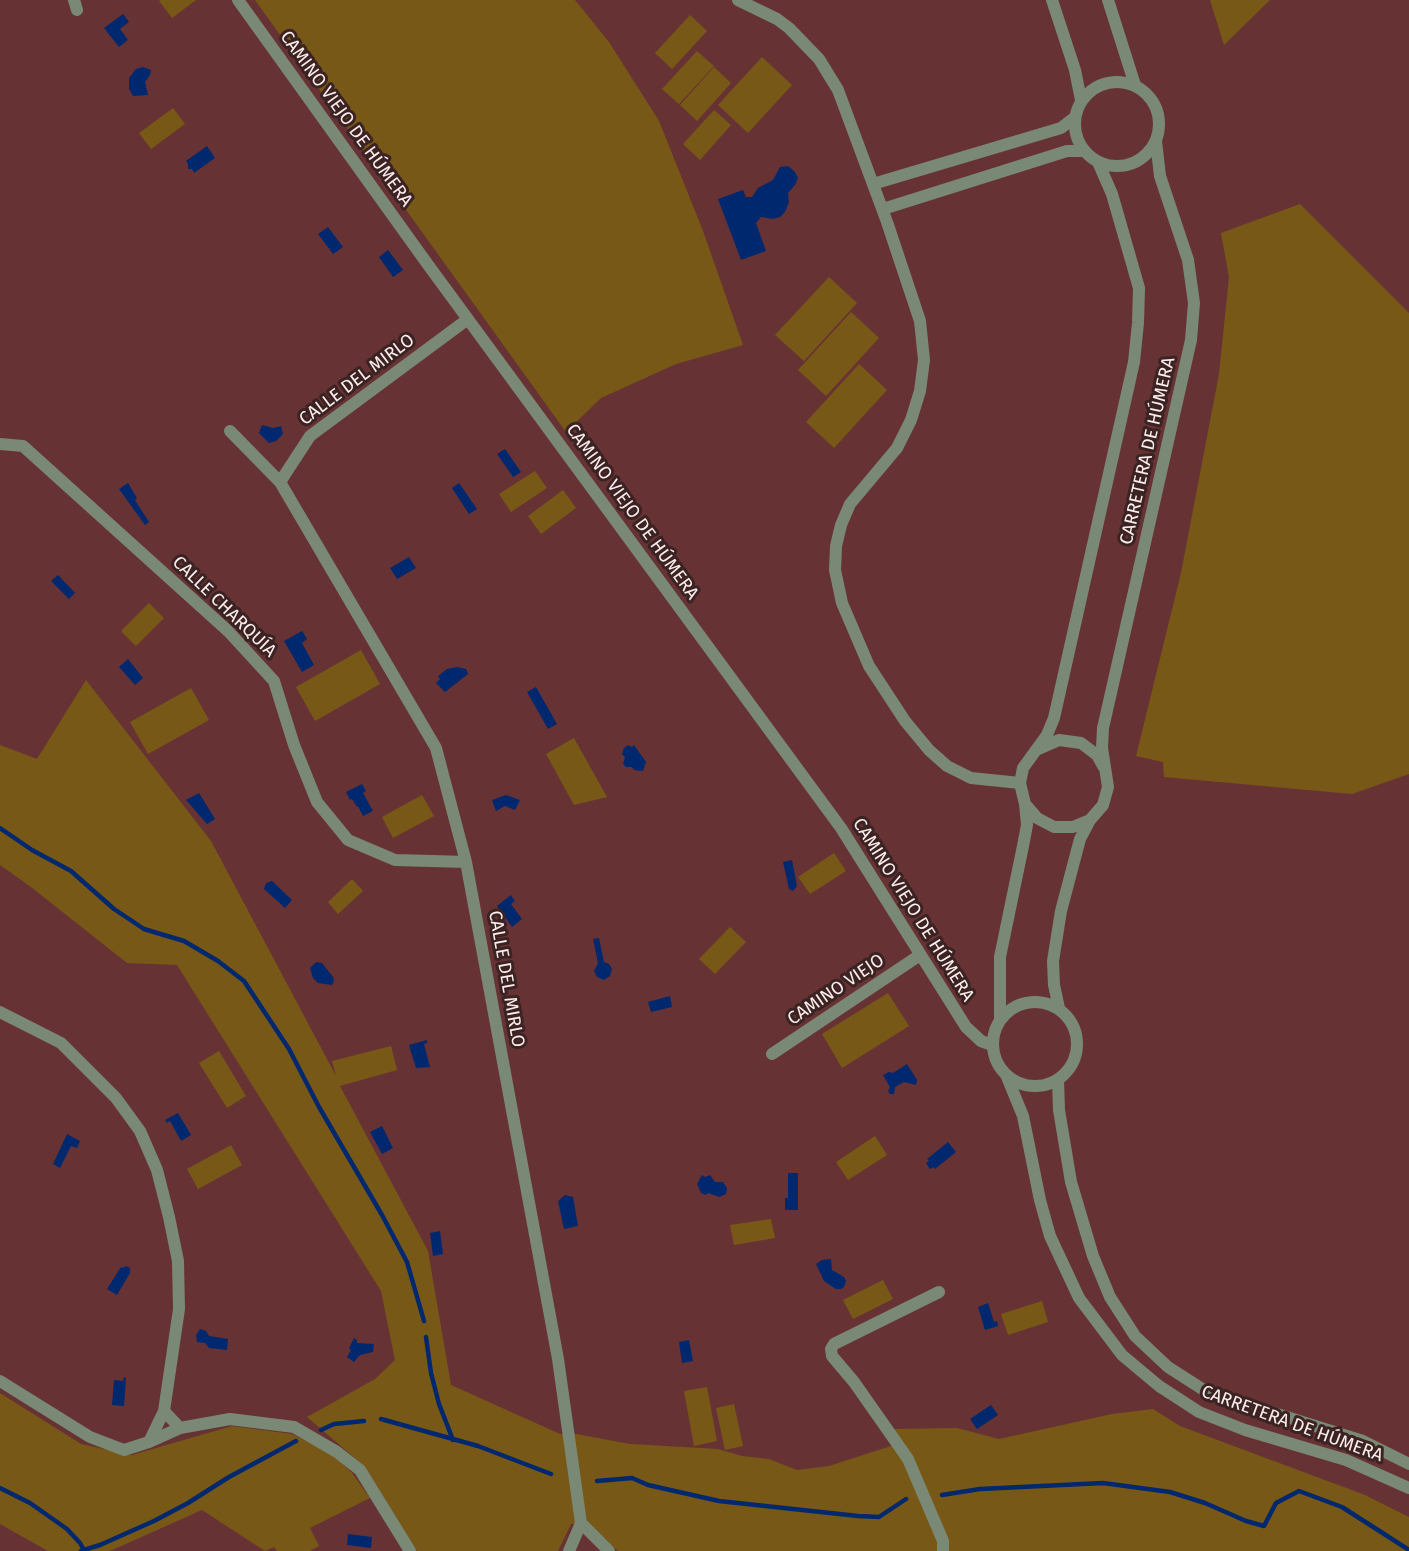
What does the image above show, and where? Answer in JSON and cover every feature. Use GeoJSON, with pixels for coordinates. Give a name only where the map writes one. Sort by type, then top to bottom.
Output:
{"type":"FeatureCollection","features":[{"type":"Feature","properties":{"kind":"street","name":"CAMINO VIEJO DE HÚMERA"},"geometry":{"type":"LineString","coordinates":[[238,0],[468,319],[841,828],[966,1027],[981,1041],[992,1045]]}},
{"type":"Feature","properties":{"kind":"street"},"geometry":{"type":"LineString","coordinates":[[738,0],[777,19],[789,28],[819,59],[838,90],[883,209],[920,321],[924,360],[920,391],[911,420],[897,448],[850,504],[836,546],[836,570],[843,603],[869,666],[905,721],[929,750],[947,766],[970,778],[1020,783]]}},
{"type":"Feature","properties":{"kind":"street"},"geometry":{"type":"LineString","coordinates":[[1052,0],[1075,70],[1081,100]]}},
{"type":"Feature","properties":{"kind":"street"},"geometry":{"type":"LineString","coordinates":[[1107,0],[1135,85]]}},
{"type":"Feature","properties":{"kind":"street"},"geometry":{"type":"LineString","coordinates":[[1119,81],[1135,85],[1150,98],[1158,113],[1159,128],[1156,141],[1144,156],[1126,166],[1098,162],[1084,151],[1076,136],[1074,118],[1081,100],[1095,87],[1119,81]]}},
{"type":"Feature","properties":{"kind":"street"},"geometry":{"type":"LineString","coordinates":[[873,184],[1061,128],[1074,118]]}},
{"type":"Feature","properties":{"kind":"street","name":"CARRETERA DE HÚMERA"},"geometry":{"type":"LineString","coordinates":[[1105,769],[1102,748],[1103,728],[1191,340],[1194,303],[1188,260],[1160,176],[1156,141]]}},
{"type":"Feature","properties":{"kind":"street"},"geometry":{"type":"LineString","coordinates":[[883,209],[1067,151],[1084,151]]}},
{"type":"Feature","properties":{"kind":"street","name":"CARRETERA DE HÚMERA"},"geometry":{"type":"LineString","coordinates":[[1035,750],[1047,735],[1054,718],[1134,362],[1139,288],[1112,194],[1098,162]]}},
{"type":"Feature","properties":{"kind":"street","name":"CALLE DEL MIRLO"},"geometry":{"type":"LineString","coordinates":[[280,482],[310,436],[468,319]]}},
{"type":"Feature","properties":{"kind":"street","name":"CALLE DEL MIRLO"},"geometry":{"type":"LineString","coordinates":[[230,431],[280,482],[436,748],[466,862],[558,1359],[581,1523]]}},
{"type":"Feature","properties":{"kind":"street","name":"CALLE CHARQUÍA"},"geometry":{"type":"LineString","coordinates":[[0,444],[23,446],[228,631],[274,681],[294,745],[316,802],[348,840],[394,860],[466,862]]}},
{"type":"Feature","properties":{"kind":"street"},"geometry":{"type":"LineString","coordinates":[[1000,1019],[1000,957],[1027,825],[1020,783],[1023,768],[1035,750],[1059,740],[1081,743],[1097,755],[1105,769],[1108,787],[1103,805],[1090,820],[1080,839],[1061,911],[1053,961],[1054,985],[1059,1008]]}},
{"type":"Feature","properties":{"kind":"street"},"geometry":{"type":"LineString","coordinates":[[1025,804],[1037,819],[1054,827],[1073,827],[1090,820]]}},
{"type":"Feature","properties":{"kind":"street","name":"CAMINO VIEJO"},"geometry":{"type":"LineString","coordinates":[[772,1054],[920,955]]}},
{"type":"Feature","properties":{"kind":"street"},"geometry":{"type":"LineString","coordinates":[[1041,1001],[1059,1008],[1069,1018],[1077,1035],[1077,1050],[1072,1065],[1058,1080],[1047,1085],[1035,1087],[1019,1084],[1007,1077],[996,1062],[992,1045],[994,1030],[1000,1019],[1022,1003],[1041,1001]]}},
{"type":"Feature","properties":{"kind":"street"},"geometry":{"type":"LineString","coordinates":[[0,1012],[61,1043],[110,1092],[140,1131],[157,1170],[178,1261],[179,1309],[164,1411],[149,1442]]}},
{"type":"Feature","properties":{"kind":"street","name":"CARRETERA DE HÚMERA"},"geometry":{"type":"LineString","coordinates":[[1007,1077],[1023,1116],[1040,1200],[1050,1236],[1079,1298],[1122,1355],[1160,1386],[1199,1412],[1245,1430],[1346,1460],[1409,1488]]}},
{"type":"Feature","properties":{"kind":"street","name":"CARRETERA DE HÚMERA"},"geometry":{"type":"LineString","coordinates":[[1058,1080],[1059,1110],[1071,1182],[1093,1256],[1110,1297],[1135,1336],[1168,1367],[1207,1392],[1363,1441],[1409,1464]]}},
{"type":"Feature","properties":{"kind":"street"},"geometry":{"type":"LineString","coordinates":[[939,1292],[834,1344],[831,1349],[832,1356],[854,1382],[908,1459],[942,1541],[943,1551]]}},
{"type":"Feature","properties":{"kind":"street"},"geometry":{"type":"LineString","coordinates":[[0,1381],[90,1437],[124,1450],[180,1428],[230,1419],[294,1427],[337,1452],[360,1470],[410,1551]]}},
{"type":"Feature","properties":{"kind":"street"},"geometry":{"type":"LineString","coordinates":[[164,1411],[180,1428]]}},
{"type":"Feature","properties":{"kind":"street"},"geometry":{"type":"LineString","coordinates":[[569,1551],[581,1523],[609,1551]]}},
{"type":"Feature","properties":{"kind":"shaded area"},"geometry":{"type":"Polygon","coordinates":[[[196,0],[172,18],[159,1],[196,0]]]}},
{"type":"Feature","properties":{"kind":"shaded area"},"geometry":{"type":"Polygon","coordinates":[[[255,0],[575,0],[609,42],[659,121],[703,231],[743,345],[676,364],[601,398],[566,432],[255,0]]]}},
{"type":"Feature","properties":{"kind":"shaded area"},"geometry":{"type":"Polygon","coordinates":[[[1210,0],[1270,0],[1224,45],[1210,0]]]}},
{"type":"Feature","properties":{"kind":"shaded area"},"geometry":{"type":"Polygon","coordinates":[[[690,15],[707,31],[672,69],[655,53],[690,15]]]}},
{"type":"Feature","properties":{"kind":"shaded area"},"geometry":{"type":"Polygon","coordinates":[[[697,51],[714,66],[679,104],[662,89],[697,51]]]}},
{"type":"Feature","properties":{"kind":"shaded area"},"geometry":{"type":"Polygon","coordinates":[[[762,57],[792,85],[748,133],[718,105],[762,57]]]}},
{"type":"Feature","properties":{"kind":"shaded area"},"geometry":{"type":"Polygon","coordinates":[[[714,67],[731,83],[697,121],[680,105],[714,67]]]}},
{"type":"Feature","properties":{"kind":"shaded area"},"geometry":{"type":"Polygon","coordinates":[[[173,108],[185,124],[151,149],[139,133],[173,108]]]}},
{"type":"Feature","properties":{"kind":"shaded area"},"geometry":{"type":"Polygon","coordinates":[[[714,110],[731,125],[700,160],[683,144],[714,110]]]}},
{"type":"Feature","properties":{"kind":"shaded area"},"geometry":{"type":"Polygon","coordinates":[[[1300,204],[1409,313],[1409,774],[1352,794],[1164,777],[1163,762],[1136,756],[1181,573],[1219,374],[1229,277],[1221,233],[1300,204]]]}},
{"type":"Feature","properties":{"kind":"shaded area"},"geometry":{"type":"Polygon","coordinates":[[[829,277],[857,303],[804,361],[775,335],[829,277]]]}},
{"type":"Feature","properties":{"kind":"shaded area"},"geometry":{"type":"Polygon","coordinates":[[[851,312],[879,338],[826,396],[798,370],[851,312]]]}},
{"type":"Feature","properties":{"kind":"shaded area"},"geometry":{"type":"Polygon","coordinates":[[[859,364],[887,390],[834,448],[806,422],[859,364]]]}},
{"type":"Feature","properties":{"kind":"shaded area"},"geometry":{"type":"Polygon","coordinates":[[[535,471],[547,488],[511,512],[499,494],[535,471]]]}},
{"type":"Feature","properties":{"kind":"shaded area"},"geometry":{"type":"Polygon","coordinates":[[[563,490],[576,508],[541,534],[528,516],[563,490]]]}},
{"type":"Feature","properties":{"kind":"shaded area"},"geometry":{"type":"Polygon","coordinates":[[[149,603],[164,618],[136,646],[121,631],[149,603]]]}},
{"type":"Feature","properties":{"kind":"shaded area"},"geometry":{"type":"Polygon","coordinates":[[[361,650],[380,684],[315,721],[296,687],[361,650]]]}},
{"type":"Feature","properties":{"kind":"shaded area"},"geometry":{"type":"Polygon","coordinates":[[[86,680],[211,841],[336,1076],[332,1061],[391,1046],[397,1070],[340,1086],[428,1251],[451,1385],[560,1434],[576,1434],[630,1444],[718,1449],[742,1456],[769,1459],[797,1470],[829,1466],[891,1446],[895,1429],[957,1428],[999,1439],[1112,1414],[1153,1409],[1180,1426],[1365,1495],[1409,1517],[1409,1551],[618,1551],[589,1524],[571,1524],[558,1551],[417,1551],[363,1465],[307,1417],[375,1379],[395,1360],[381,1291],[177,965],[127,963],[0,865],[0,745],[37,759],[86,680]]]}},
{"type":"Feature","properties":{"kind":"shaded area"},"geometry":{"type":"Polygon","coordinates":[[[191,688],[209,720],[148,754],[130,722],[191,688]]]}},
{"type":"Feature","properties":{"kind":"shaded area"},"geometry":{"type":"Polygon","coordinates":[[[574,738],[607,797],[574,805],[546,754],[574,738]]]}},
{"type":"Feature","properties":{"kind":"shaded area"},"geometry":{"type":"Polygon","coordinates":[[[422,795],[434,816],[393,838],[382,817],[422,795]]]}},
{"type":"Feature","properties":{"kind":"shaded area"},"geometry":{"type":"Polygon","coordinates":[[[834,853],[846,871],[810,894],[798,877],[834,853]]]}},
{"type":"Feature","properties":{"kind":"shaded area"},"geometry":{"type":"Polygon","coordinates":[[[352,879],[363,891],[338,914],[328,902],[352,879]]]}},
{"type":"Feature","properties":{"kind":"shaded area"},"geometry":{"type":"Polygon","coordinates":[[[730,927],[746,942],[715,974],[699,959],[730,927]]]}},
{"type":"Feature","properties":{"kind":"shaded area"},"geometry":{"type":"Polygon","coordinates":[[[888,993],[909,1026],[842,1068],[822,1034],[888,993]]]}},
{"type":"Feature","properties":{"kind":"shaded area"},"geometry":{"type":"Polygon","coordinates":[[[219,1051],[246,1096],[227,1108],[199,1063],[219,1051]]]}},
{"type":"Feature","properties":{"kind":"shaded area"},"geometry":{"type":"Polygon","coordinates":[[[875,1136],[887,1155],[848,1180],[836,1162],[875,1136]]]}},
{"type":"Feature","properties":{"kind":"shaded area"},"geometry":{"type":"Polygon","coordinates":[[[231,1145],[242,1165],[198,1189],[187,1169],[231,1145]]]}},
{"type":"Feature","properties":{"kind":"shaded area"},"geometry":{"type":"Polygon","coordinates":[[[771,1219],[775,1238],[734,1245],[730,1225],[771,1219]]]}},
{"type":"Feature","properties":{"kind":"shaded area"},"geometry":{"type":"Polygon","coordinates":[[[883,1280],[893,1299],[853,1319],[843,1300],[883,1280]]]}},
{"type":"Feature","properties":{"kind":"shaded area"},"geometry":{"type":"Polygon","coordinates":[[[1042,1301],[1048,1322],[1008,1335],[1001,1314],[1042,1301]]]}},
{"type":"Feature","properties":{"kind":"shaded area"},"geometry":{"type":"Polygon","coordinates":[[[707,1387],[717,1441],[694,1446],[684,1391],[707,1387]]]}},
{"type":"Feature","properties":{"kind":"shaded area"},"geometry":{"type":"Polygon","coordinates":[[[0,1393],[81,1444],[132,1455],[232,1426],[292,1434],[334,1455],[352,1473],[370,1498],[310,1528],[319,1546],[310,1551],[277,1551],[274,1547],[265,1551],[202,1510],[110,1551],[48,1551],[0,1524],[0,1393]]]}},
{"type":"Feature","properties":{"kind":"shaded area"},"geometry":{"type":"Polygon","coordinates":[[[734,1404],[743,1446],[725,1450],[716,1408],[734,1404]]]}},
{"type":"Feature","properties":{"kind":"water"},"geometry":{"type":"Polygon","coordinates":[[[123,14],[129,22],[120,29],[128,40],[119,47],[104,28],[123,14]]]}},
{"type":"Feature","properties":{"kind":"water"},"geometry":{"type":"Polygon","coordinates":[[[143,67],[151,70],[145,82],[148,95],[133,96],[129,89],[129,78],[136,69],[143,67]]]}},
{"type":"Feature","properties":{"kind":"water"},"geometry":{"type":"Polygon","coordinates":[[[207,146],[215,158],[194,173],[192,169],[188,169],[186,161],[207,146]]]}},
{"type":"Feature","properties":{"kind":"water"},"geometry":{"type":"Polygon","coordinates":[[[788,166],[798,178],[788,193],[789,202],[785,212],[773,219],[761,217],[756,223],[766,251],[741,260],[718,199],[743,190],[746,197],[752,197],[758,188],[773,180],[780,167],[788,166]]]}},
{"type":"Feature","properties":{"kind":"water"},"geometry":{"type":"Polygon","coordinates":[[[328,227],[343,247],[333,254],[318,234],[328,227]]]}},
{"type":"Feature","properties":{"kind":"water"},"geometry":{"type":"Polygon","coordinates":[[[388,250],[403,270],[393,277],[379,257],[388,250]]]}},
{"type":"Feature","properties":{"kind":"water"},"geometry":{"type":"Polygon","coordinates":[[[262,425],[273,428],[281,426],[283,434],[276,441],[269,443],[259,433],[262,425]]]}},
{"type":"Feature","properties":{"kind":"water"},"geometry":{"type":"Polygon","coordinates":[[[505,449],[521,472],[513,477],[497,454],[505,449]]]}},
{"type":"Feature","properties":{"kind":"water"},"geometry":{"type":"Polygon","coordinates":[[[128,483],[137,498],[135,500],[149,522],[145,525],[119,489],[128,483]]]}},
{"type":"Feature","properties":{"kind":"water"},"geometry":{"type":"Polygon","coordinates":[[[459,483],[477,509],[469,514],[452,488],[459,483]]]}},
{"type":"Feature","properties":{"kind":"water"},"geometry":{"type":"Polygon","coordinates":[[[409,557],[416,568],[397,579],[390,568],[409,557]]]}},
{"type":"Feature","properties":{"kind":"water"},"geometry":{"type":"Polygon","coordinates":[[[58,575],[75,593],[69,599],[51,581],[58,575]]]}},
{"type":"Feature","properties":{"kind":"water"},"geometry":{"type":"Polygon","coordinates":[[[302,631],[307,639],[302,643],[314,665],[302,672],[284,641],[302,631]]]}},
{"type":"Feature","properties":{"kind":"water"},"geometry":{"type":"Polygon","coordinates":[[[128,659],[143,678],[135,685],[119,667],[128,659]]]}},
{"type":"Feature","properties":{"kind":"water"},"geometry":{"type":"Polygon","coordinates":[[[457,667],[466,669],[468,674],[445,692],[436,683],[440,679],[438,676],[447,669],[457,667]]]}},
{"type":"Feature","properties":{"kind":"water"},"geometry":{"type":"Polygon","coordinates":[[[536,687],[557,724],[548,729],[527,692],[536,687]]]}},
{"type":"Feature","properties":{"kind":"water"},"geometry":{"type":"Polygon","coordinates":[[[628,745],[632,747],[634,745],[646,762],[643,771],[634,770],[623,764],[625,757],[622,754],[628,745]]]}},
{"type":"Feature","properties":{"kind":"water"},"geometry":{"type":"Polygon","coordinates":[[[362,784],[366,791],[363,793],[373,811],[363,816],[346,792],[362,784]]]}},
{"type":"Feature","properties":{"kind":"water"},"geometry":{"type":"Polygon","coordinates":[[[199,793],[215,819],[207,824],[186,800],[199,793]]]}},
{"type":"Feature","properties":{"kind":"water"},"geometry":{"type":"Polygon","coordinates":[[[506,795],[520,800],[515,810],[505,806],[496,811],[492,800],[506,795]]]}},
{"type":"Feature","properties":{"kind":"water"},"geometry":{"type":"Polygon","coordinates":[[[792,860],[797,886],[793,891],[789,889],[783,862],[792,860]]]}},
{"type":"Feature","properties":{"kind":"water"},"geometry":{"type":"Polygon","coordinates":[[[272,881],[292,900],[285,908],[264,889],[266,883],[272,881]]]}},
{"type":"Feature","properties":{"kind":"water"},"geometry":{"type":"Polygon","coordinates":[[[511,895],[515,901],[511,904],[522,919],[512,927],[497,906],[511,895]]]}},
{"type":"Feature","properties":{"kind":"water"},"geometry":{"type":"Polygon","coordinates":[[[599,938],[604,962],[612,969],[610,976],[604,980],[597,977],[594,971],[598,963],[593,939],[599,938]]]}},
{"type":"Feature","properties":{"kind":"water"},"geometry":{"type":"Polygon","coordinates":[[[316,962],[322,963],[333,977],[332,985],[318,983],[313,978],[310,968],[316,962]]]}},
{"type":"Feature","properties":{"kind":"water"},"geometry":{"type":"Polygon","coordinates":[[[670,996],[672,1007],[651,1012],[648,1002],[670,996]]]}},
{"type":"Feature","properties":{"kind":"water"},"geometry":{"type":"Polygon","coordinates":[[[427,1040],[424,1044],[430,1067],[416,1068],[409,1045],[427,1040]]]}},
{"type":"Feature","properties":{"kind":"water"},"geometry":{"type":"Polygon","coordinates":[[[907,1064],[917,1080],[916,1085],[904,1082],[895,1087],[894,1094],[890,1094],[888,1091],[890,1087],[883,1075],[893,1073],[907,1064]]]}},
{"type":"Feature","properties":{"kind":"water"},"geometry":{"type":"Polygon","coordinates":[[[178,1113],[191,1135],[181,1141],[170,1121],[167,1123],[165,1120],[178,1113]]]}},
{"type":"Feature","properties":{"kind":"water"},"geometry":{"type":"Polygon","coordinates":[[[382,1126],[393,1148],[382,1154],[370,1132],[382,1126]]]}},
{"type":"Feature","properties":{"kind":"water"},"geometry":{"type":"Polygon","coordinates":[[[67,1134],[80,1141],[77,1148],[71,1146],[60,1168],[53,1164],[67,1134]]]}},
{"type":"Feature","properties":{"kind":"water"},"geometry":{"type":"Polygon","coordinates":[[[948,1142],[956,1152],[935,1169],[933,1167],[930,1169],[926,1163],[929,1161],[927,1159],[948,1142]]]}},
{"type":"Feature","properties":{"kind":"water"},"geometry":{"type":"Polygon","coordinates":[[[788,1173],[798,1173],[798,1210],[785,1210],[785,1198],[788,1198],[788,1173]]]}},
{"type":"Feature","properties":{"kind":"water"},"geometry":{"type":"Polygon","coordinates":[[[702,1175],[705,1177],[710,1175],[715,1182],[723,1182],[727,1188],[726,1194],[719,1197],[701,1193],[697,1184],[702,1175]]]}},
{"type":"Feature","properties":{"kind":"water"},"geometry":{"type":"Polygon","coordinates":[[[565,1195],[573,1197],[578,1226],[564,1229],[558,1201],[565,1195]]]}},
{"type":"Feature","properties":{"kind":"water"},"geometry":{"type":"Polygon","coordinates":[[[440,1231],[443,1254],[433,1256],[430,1233],[440,1231]]]}},
{"type":"Feature","properties":{"kind":"water"},"geometry":{"type":"Polygon","coordinates":[[[831,1259],[832,1270],[844,1277],[846,1281],[841,1289],[836,1289],[824,1281],[816,1264],[822,1260],[831,1259]]]}},
{"type":"Feature","properties":{"kind":"water"},"geometry":{"type":"Polygon","coordinates":[[[121,1267],[130,1268],[130,1273],[117,1295],[107,1289],[121,1267]]]}},
{"type":"Feature","properties":{"kind":"water"},"geometry":{"type":"Polygon","coordinates":[[[988,1303],[994,1322],[997,1321],[998,1326],[985,1330],[978,1307],[988,1303]]]}},
{"type":"Feature","properties":{"kind":"water"},"geometry":{"type":"Polygon","coordinates":[[[200,1329],[206,1331],[209,1336],[228,1339],[227,1350],[209,1348],[205,1343],[197,1342],[196,1335],[200,1329]]]}},
{"type":"Feature","properties":{"kind":"water"},"geometry":{"type":"Polygon","coordinates":[[[354,1338],[357,1343],[374,1344],[373,1352],[360,1355],[354,1362],[347,1357],[354,1338]]]}},
{"type":"Feature","properties":{"kind":"water"},"geometry":{"type":"Polygon","coordinates":[[[689,1340],[693,1361],[682,1363],[679,1342],[689,1340]]]}},
{"type":"Feature","properties":{"kind":"water"},"geometry":{"type":"Polygon","coordinates":[[[124,1377],[126,1378],[124,1406],[112,1405],[114,1380],[123,1381],[124,1377]]]}},
{"type":"Feature","properties":{"kind":"water"},"geometry":{"type":"Polygon","coordinates":[[[991,1405],[998,1415],[977,1429],[970,1419],[991,1405]]]}},
{"type":"Feature","properties":{"kind":"water"},"geometry":{"type":"Polygon","coordinates":[[[348,1534],[372,1537],[371,1548],[347,1545],[348,1534]]]}},
{"type":"Feature","properties":{"kind":"waterway"},"geometry":{"type":"LineString","coordinates":[[0,828],[32,850],[71,871],[114,909],[144,929],[184,941],[218,961],[244,981],[289,1049],[319,1107],[407,1262],[424,1321]]}},
{"type":"Feature","properties":{"kind":"waterway"},"geometry":{"type":"LineString","coordinates":[[426,1337],[431,1373],[439,1404],[453,1440]]}},
{"type":"Feature","properties":{"kind":"waterway"},"geometry":{"type":"LineString","coordinates":[[381,1419],[478,1446],[551,1474]]}},
{"type":"Feature","properties":{"kind":"waterway"},"geometry":{"type":"LineString","coordinates":[[321,1430],[334,1424],[364,1421]]}},
{"type":"Feature","properties":{"kind":"waterway"},"geometry":{"type":"LineString","coordinates":[[81,1551],[154,1521],[296,1441]]}},
{"type":"Feature","properties":{"kind":"waterway"},"geometry":{"type":"LineString","coordinates":[[597,1481],[632,1478],[648,1485],[719,1501],[858,1516],[879,1517],[906,1499]]}},
{"type":"Feature","properties":{"kind":"waterway"},"geometry":{"type":"LineString","coordinates":[[942,1495],[980,1489],[1103,1483],[1170,1492],[1264,1526],[1276,1503],[1299,1491],[1342,1507],[1409,1550]]}},
{"type":"Feature","properties":{"kind":"waterway"},"geometry":{"type":"LineString","coordinates":[[0,1488],[30,1503],[67,1529],[84,1550]]}}]}
